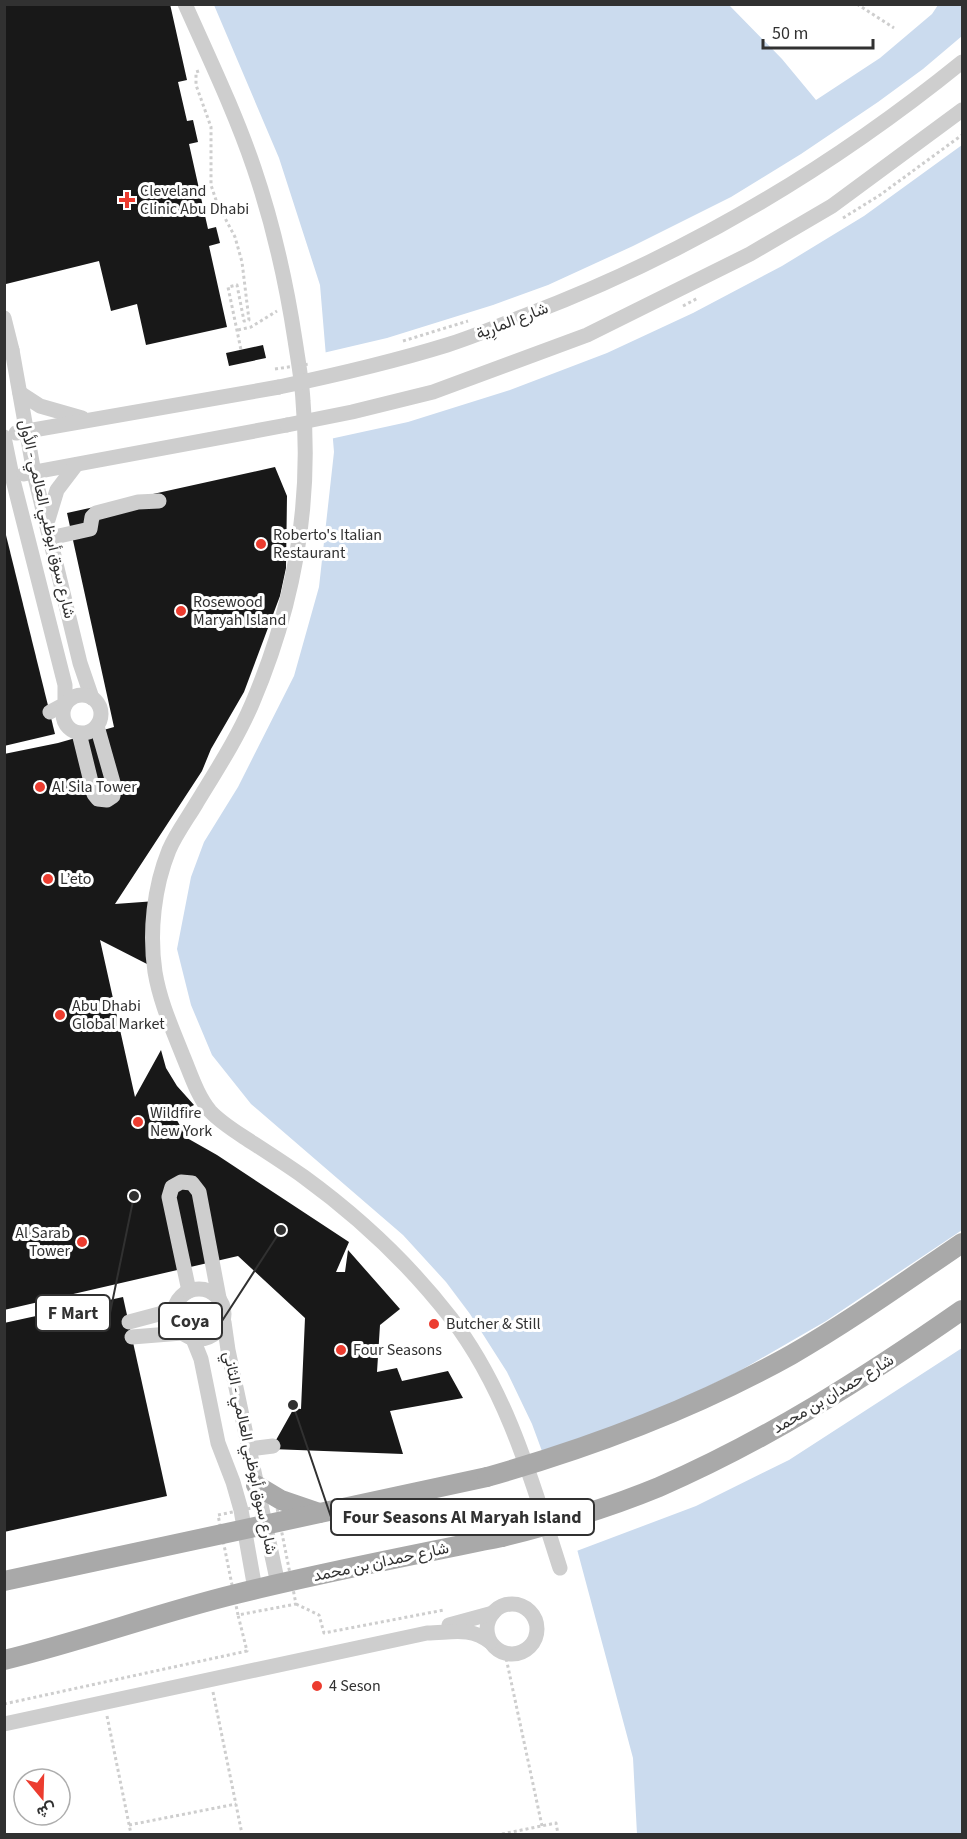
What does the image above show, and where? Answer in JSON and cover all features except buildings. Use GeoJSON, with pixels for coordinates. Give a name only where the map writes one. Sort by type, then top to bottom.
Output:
{"type":"FeatureCollection","features":[{"type":"Feature","properties":{"kind":"main road"},"geometry":{"type":"LineString","coordinates":[[4,1581],[487,1477],[554,1458],[617,1436],[678,1411],[755,1374],[819,1338],[963,1243]]}},
{"type":"Feature","properties":{"kind":"main road","name":"شارع حمدان بن محمد"},"geometry":{"type":"LineString","coordinates":[[4,1660],[64,1645],[139,1621],[255,1589],[544,1527],[584,1515],[657,1487],[740,1448],[830,1398],[963,1310]]}},
{"type":"Feature","properties":{"kind":"main road"},"geometry":{"type":"LineString","coordinates":[[256,1485],[288,1503],[322,1513]]}},
{"type":"Feature","properties":{"kind":"street"},"geometry":{"type":"LineString","coordinates":[[185,4],[238,127],[266,204],[290,307],[303,399],[306,450],[297,557],[278,635],[249,711],[175,838],[164,864],[154,910],[153,930],[153,951],[159,993],[198,1092],[212,1113],[230,1128],[327,1194],[362,1223],[411,1271],[451,1319],[483,1365],[510,1420],[560,1568]]}},
{"type":"Feature","properties":{"kind":"street","name":"شارع المارِية"},"geometry":{"type":"LineString","coordinates":[[4,436],[337,375],[449,345],[555,304],[656,259],[739,216],[790,186],[913,102],[963,62]]}},
{"type":"Feature","properties":{"kind":"street"},"geometry":{"type":"LineString","coordinates":[[8,477],[352,412],[433,392],[588,335],[750,254],[832,206],[963,110]]}},
{"type":"Feature","properties":{"kind":"street","name":"شارع سوق أبوظبي العالمي - الأول"},"geometry":{"type":"LineString","coordinates":[[4,318],[8,346],[20,393],[33,473],[80,663],[92,698],[97,702],[101,714],[97,726],[114,786],[112,796],[108,800],[98,799],[94,794],[79,733],[55,718],[63,713],[64,678],[8,477],[4,436]]}},
{"type":"Feature","properties":{"kind":"street"},"geometry":{"type":"LineString","coordinates":[[20,393],[46,408],[91,420]]}},
{"type":"Feature","properties":{"kind":"street"},"geometry":{"type":"LineString","coordinates":[[76,465],[57,490],[48,532],[90,529],[92,517],[96,513],[138,502],[159,501]]}},
{"type":"Feature","properties":{"kind":"street"},"geometry":{"type":"LineString","coordinates":[[65,704],[69,699],[81,695],[92,698]]}},
{"type":"Feature","properties":{"kind":"street"},"geometry":{"type":"LineString","coordinates":[[79,733],[85,733],[97,726]]}},
{"type":"Feature","properties":{"kind":"street"},"geometry":{"type":"LineString","coordinates":[[174,1310],[130,1329],[208,1338],[220,1329],[224,1322],[223,1305],[219,1298],[199,1192],[192,1183],[181,1182],[172,1187],[169,1197],[189,1291]]}},
{"type":"Feature","properties":{"kind":"street"},"geometry":{"type":"LineString","coordinates":[[188,1336],[177,1327],[174,1310],[182,1295],[189,1291],[205,1289],[219,1298]]}},
{"type":"Feature","properties":{"kind":"street","name":"شارع سوق أبوظبي العالمي - الثاني"},"geometry":{"type":"LineString","coordinates":[[224,1322],[226,1341],[278,1584]]}},
{"type":"Feature","properties":{"kind":"street","name":"شارع سوق أبوظبي العالمي - الثاني"},"geometry":{"type":"LineString","coordinates":[[188,1336],[204,1370],[214,1428],[237,1495],[255,1589]]}},
{"type":"Feature","properties":{"kind":"street"},"geometry":{"type":"LineString","coordinates":[[249,1449],[273,1446]]}},
{"type":"Feature","properties":{"kind":"street"},"geometry":{"type":"LineString","coordinates":[[4,1724],[426,1633],[468,1631],[484,1637],[494,1647],[505,1653],[518,1653],[530,1647],[536,1635],[536,1622],[529,1611],[518,1605],[504,1606],[493,1613],[468,1621],[444,1625],[426,1633]]}},
{"type":"Feature","properties":{"kind":"street"},"geometry":{"type":"LineString","coordinates":[[490,1642],[487,1630],[493,1613]]}},
{"type":"Feature","properties":{"kind":"path"},"geometry":{"type":"LineString","coordinates":[[857,4],[894,28]]}},
{"type":"Feature","properties":{"kind":"path"},"geometry":{"type":"LineString","coordinates":[[212,66],[196,72],[196,85],[211,127],[211,185],[217,203],[235,237],[242,262],[249,320],[244,321],[237,285],[228,287],[241,350]]}},
{"type":"Feature","properties":{"kind":"path"},"geometry":{"type":"LineString","coordinates":[[237,330],[250,327],[274,312],[290,307]]}},
{"type":"Feature","properties":{"kind":"path"},"geometry":{"type":"LineString","coordinates":[[396,343],[472,319]]}},
{"type":"Feature","properties":{"kind":"path"},"geometry":{"type":"LineString","coordinates":[[275,369],[317,363]]}},
{"type":"Feature","properties":{"kind":"path"},"geometry":{"type":"LineString","coordinates":[[296,1604],[319,1616],[324,1633],[452,1609]]}},
{"type":"Feature","properties":{"kind":"path"},"geometry":{"type":"LineString","coordinates":[[4,1704],[247,1651],[238,1616]]}},
{"type":"Feature","properties":{"kind":"path"},"geometry":{"type":"LineString","coordinates":[[505,1653],[542,1826]]}},
{"type":"Feature","properties":{"kind":"path"},"geometry":{"type":"LineString","coordinates":[[210,1680],[242,1834]]}},
{"type":"Feature","properties":{"kind":"path"},"geometry":{"type":"LineString","coordinates":[[104,1703],[131,1834]]}},
{"type":"Feature","properties":{"kind":"path"},"geometry":{"type":"LineString","coordinates":[[129,1826],[236,1804]]}},
{"type":"Feature","properties":{"kind":"path"},"geometry":{"type":"LineString","coordinates":[[502,1834],[556,1823],[558,1834]]}},
{"type":"Feature","properties":{"kind":"water"},"geometry":{"type":"Polygon","coordinates":[[[214,5],[729,5],[782,59],[816,100],[880,58],[932,14],[938,5],[962,5],[962,1834],[637,1834],[633,1758],[574,1538],[532,1424],[507,1372],[470,1314],[446,1282],[403,1235],[251,1104],[212,1055],[191,1005],[177,949],[191,877],[204,842],[238,787],[294,676],[319,587],[334,452],[320,285],[279,158],[214,5]]]}},
{"type":"Feature","properties":{"kind":"pier"},"geometry":{"type":"Polygon","coordinates":[[[962,36],[962,145],[864,216],[782,266],[693,313],[607,353],[510,390],[408,422],[330,439],[323,353],[387,338],[493,305],[548,285],[633,246],[731,197],[801,154],[878,102],[923,69],[962,36]]]}},
{"type":"Feature","properties":{"kind":"pier"},"geometry":{"type":"Polygon","coordinates":[[[962,1230],[962,1348],[789,1460],[696,1506],[574,1552],[540,1453],[641,1418],[736,1373],[826,1321],[962,1230]]]}},
{"type":"Feature","properties":{"kind":"place","name":"Cleveland Clinic Abu Dhabi"},"geometry":{"type":"Point","coordinates":[127,200]}},
{"type":"Feature","properties":{"kind":"place","name":"Roberto's Italian Restaurant"},"geometry":{"type":"Point","coordinates":[261,544]}},
{"type":"Feature","properties":{"kind":"place","name":"Rosewood Maryah Island"},"geometry":{"type":"Point","coordinates":[181,611]}},
{"type":"Feature","properties":{"kind":"place","name":"Al Sila Tower"},"geometry":{"type":"Point","coordinates":[40,787]}},
{"type":"Feature","properties":{"kind":"place","name":"L’eto"},"geometry":{"type":"Point","coordinates":[48,879]}},
{"type":"Feature","properties":{"kind":"place","name":"Abu Dhabi Global Market"},"geometry":{"type":"Point","coordinates":[60,1015]}},
{"type":"Feature","properties":{"kind":"place","name":"Wildfire New York"},"geometry":{"type":"Point","coordinates":[138,1122]}},
{"type":"Feature","properties":{"kind":"place","name":"F Mart"},"geometry":{"type":"Point","coordinates":[134,1196]}},
{"type":"Feature","properties":{"kind":"place","name":"Coya"},"geometry":{"type":"Point","coordinates":[281,1230]}},
{"type":"Feature","properties":{"kind":"place","name":"Al Sarab Tower"},"geometry":{"type":"Point","coordinates":[82,1242]}},
{"type":"Feature","properties":{"kind":"place","name":"Butcher & Still"},"geometry":{"type":"Point","coordinates":[434,1324]}},
{"type":"Feature","properties":{"kind":"place","name":"Four Seasons"},"geometry":{"type":"Point","coordinates":[341,1350]}},
{"type":"Feature","properties":{"kind":"place","name":"Four Seasons Al Maryah Island"},"geometry":{"type":"Point","coordinates":[293,1405]}},
{"type":"Feature","properties":{"kind":"place","name":"4 Seson"},"geometry":{"type":"Point","coordinates":[317,1686]}}]}
